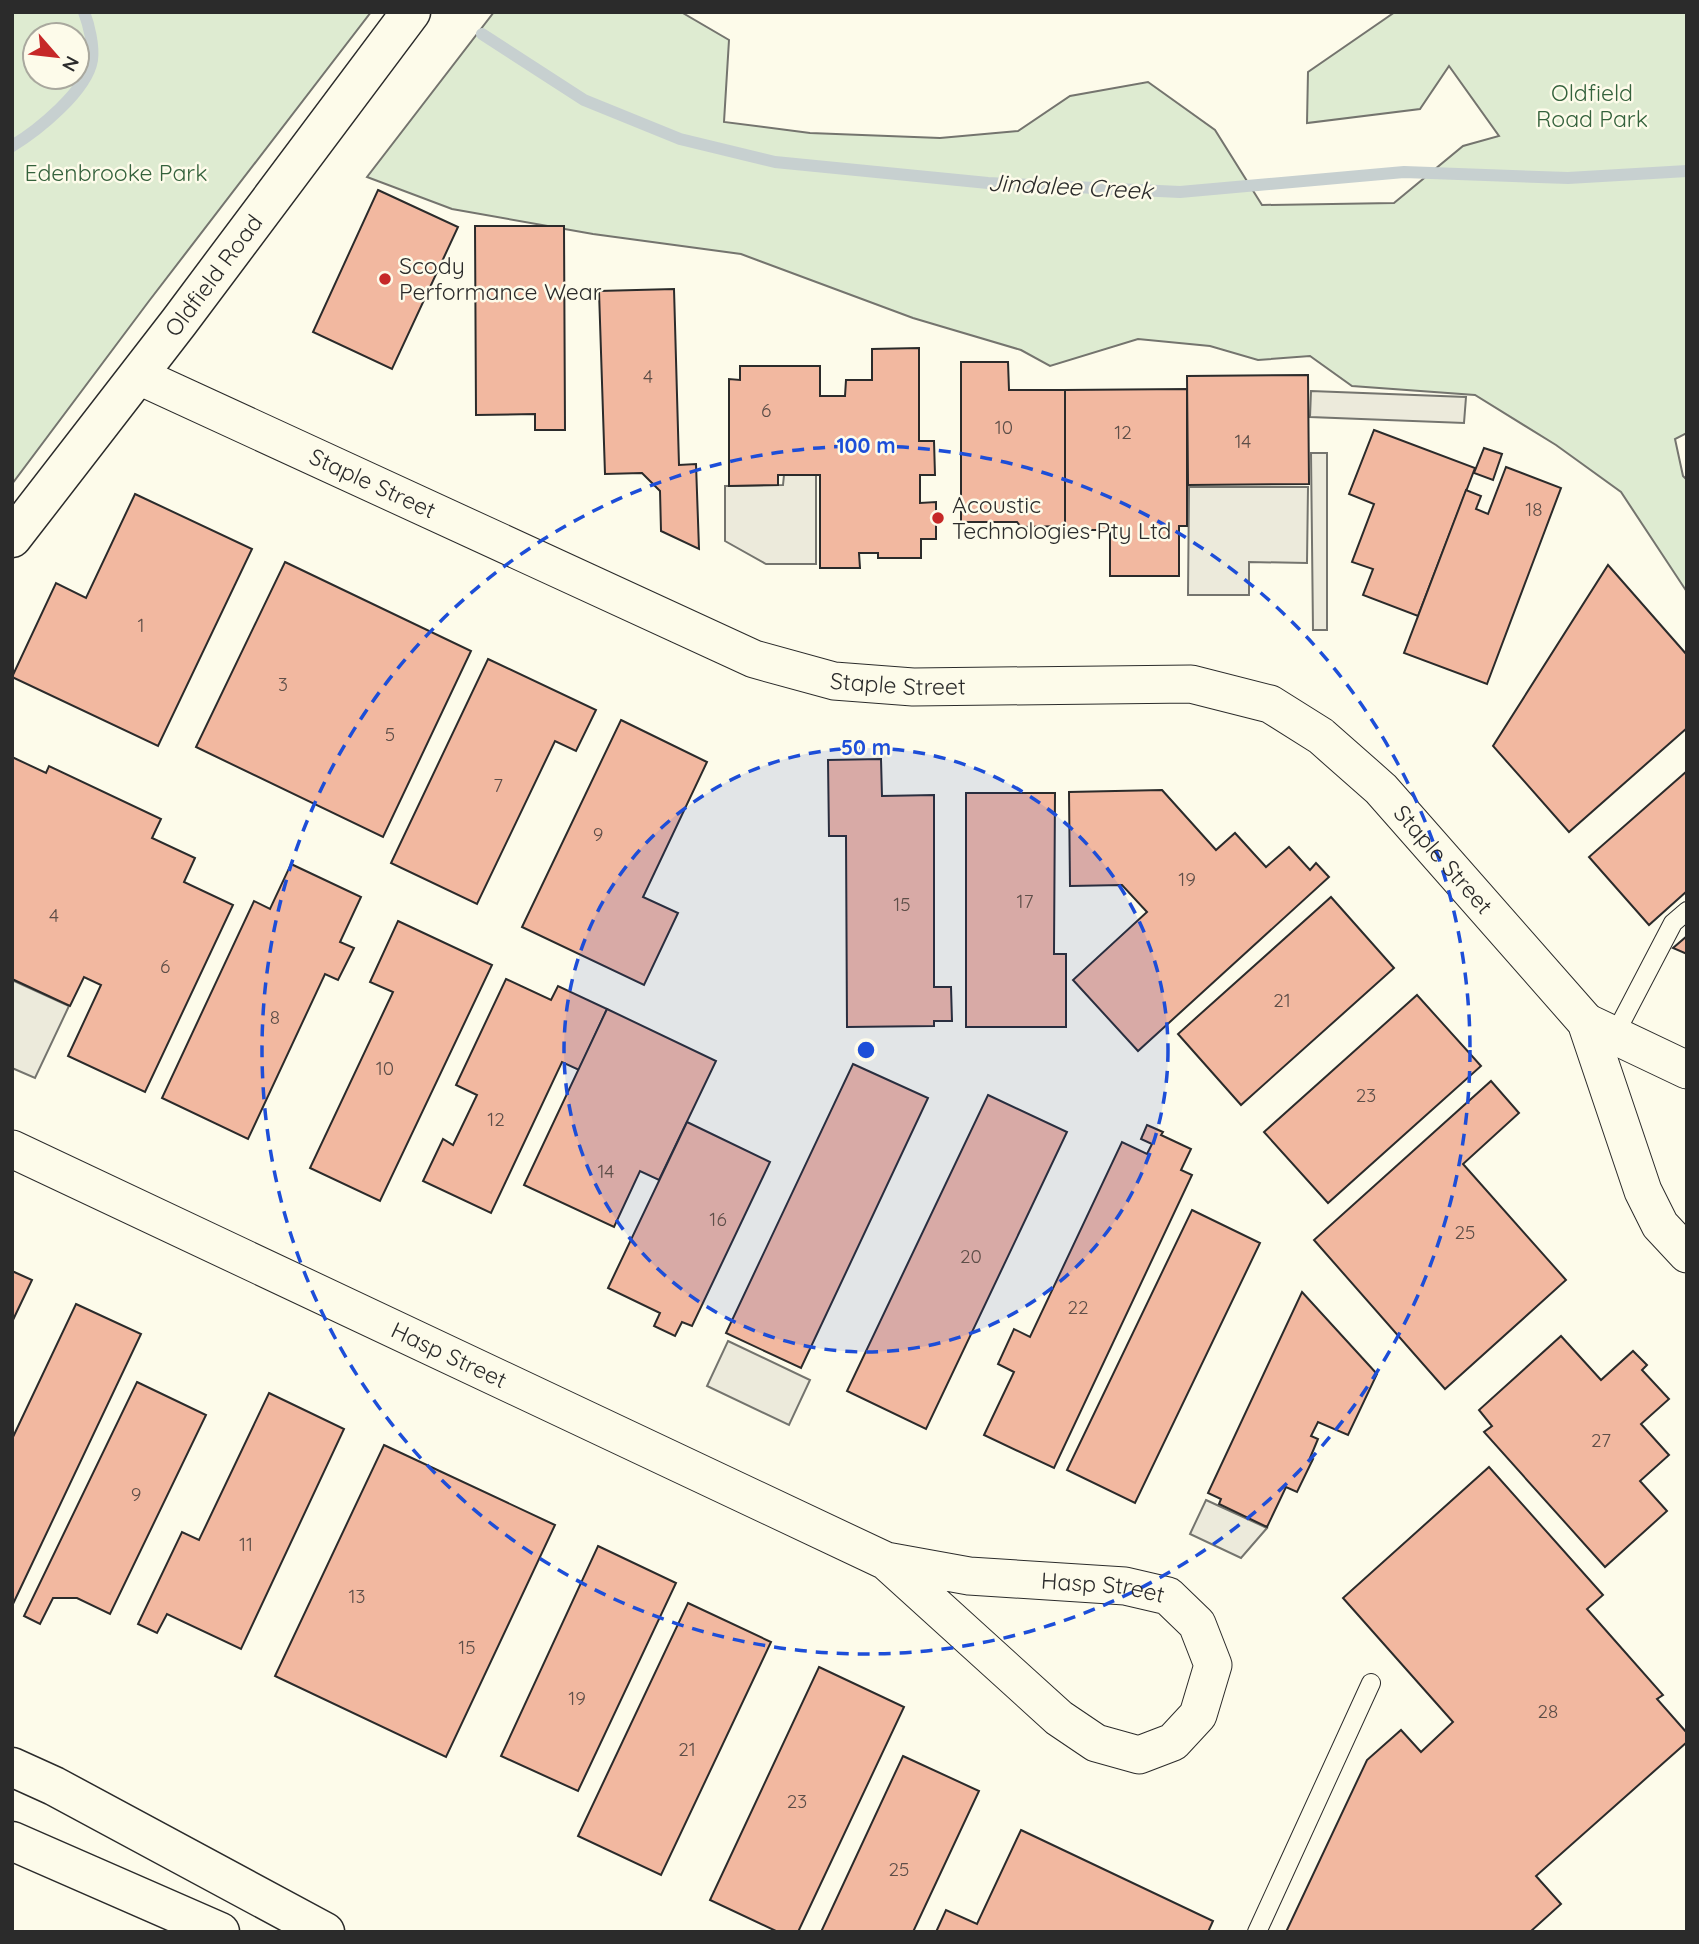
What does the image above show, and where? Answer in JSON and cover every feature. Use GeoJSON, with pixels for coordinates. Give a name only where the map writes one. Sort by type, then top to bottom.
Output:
{"type":"FeatureCollection","features":[{"type":"Feature","properties":{"kind":"street","name":"Oldfield Road"},"geometry":{"type":"LineString","coordinates":[[12,538],[139,376],[411,12]]}},
{"type":"Feature","properties":{"kind":"street","name":"Staple Street"},"geometry":{"type":"LineString","coordinates":[[139,376],[754,659],[834,681],[913,687],[1191,684],[1270,705],[1321,736],[1381,789],[1600,1029],[1687,1070]]}},
{"type":"Feature","properties":{"kind":"street","name":"Staple Street"},"geometry":{"type":"LineString","coordinates":[[1600,1029],[1643,1191],[1660,1225],[1687,1255]]}},
{"type":"Feature","properties":{"kind":"street","name":"Hasp Street"},"geometry":{"type":"LineString","coordinates":[[12,1149],[886,1561],[969,1576],[1125,1586],[1168,1596],[1197,1625],[1213,1665],[1198,1715],[1173,1742],[1139,1755],[1096,1742],[1059,1718],[886,1561]]}},
{"type":"Feature","properties":{"kind":"street"},"geometry":{"type":"LineString","coordinates":[[12,1767],[54,1786],[325,1932]]}},
{"type":"Feature","properties":{"kind":"street"},"geometry":{"type":"LineString","coordinates":[[12,1841],[220,1932]]}},
{"type":"Feature","properties":{"kind":"lane"},"geometry":{"type":"LineString","coordinates":[[1600,1029],[1674,923],[1687,911]]}},
{"type":"Feature","properties":{"kind":"lane"},"geometry":{"type":"LineString","coordinates":[[1257,1932],[1371,1683]]}},
{"type":"Feature","properties":{"kind":"green space","name":"Edenbrooke Park"},"geometry":{"type":"Polygon","coordinates":[[[12,12],[371,12],[12,484],[12,12]]]}},
{"type":"Feature","properties":{"kind":"green space","name":"Oldfield Road Park"},"geometry":{"type":"Polygon","coordinates":[[[494,12],[681,12],[729,40],[724,122],[810,133],[940,138],[1018,131],[1070,96],[1148,82],[1215,130],[1262,205],[1394,203],[1463,146],[1499,136],[1449,66],[1420,109],[1307,123],[1308,72],[1395,12],[1687,12],[1687,433],[1675,439],[1683,476],[1687,480],[1687,592],[1621,492],[1556,445],[1475,395],[1352,386],[1310,356],[1258,360],[1210,346],[1138,339],[1050,366],[1021,350],[913,318],[741,254],[593,234],[452,209],[367,177],[494,12]]]}},
{"type":"Feature","properties":{"kind":"shaded area"},"geometry":{"type":"Polygon","coordinates":[[[1311,391],[1466,397],[1464,423],[1310,417],[1311,391]]]}},
{"type":"Feature","properties":{"kind":"shaded area"},"geometry":{"type":"Polygon","coordinates":[[[1311,453],[1327,453],[1327,630],[1313,630],[1311,453]]]}},
{"type":"Feature","properties":{"kind":"shaded area"},"geometry":{"type":"Polygon","coordinates":[[[784,475],[816,475],[816,564],[766,564],[725,541],[725,486],[783,485],[784,475]]]}},
{"type":"Feature","properties":{"kind":"shaded area"},"geometry":{"type":"Polygon","coordinates":[[[1189,487],[1308,487],[1307,563],[1249,562],[1249,595],[1188,595],[1189,487]]]}},
{"type":"Feature","properties":{"kind":"shaded area"},"geometry":{"type":"Polygon","coordinates":[[[12,980],[69,1006],[35,1078],[12,1068],[12,980]]]}},
{"type":"Feature","properties":{"kind":"shaded area"},"geometry":{"type":"Polygon","coordinates":[[[728,1341],[810,1380],[789,1425],[707,1386],[728,1341]]]}},
{"type":"Feature","properties":{"kind":"shaded area"},"geometry":{"type":"Polygon","coordinates":[[[1206,1500],[1267,1528],[1241,1558],[1190,1534],[1206,1500]]]}},
{"type":"Feature","properties":{"kind":"building","name":"Scody Performance Wear"},"geometry":{"type":"Polygon","coordinates":[[[378,190],[458,227],[392,369],[313,332],[378,190]]]}},
{"type":"Feature","properties":{"kind":"building"},"geometry":{"type":"Polygon","coordinates":[[[475,226],[564,226],[565,430],[535,430],[535,414],[476,415],[475,226]]]}},
{"type":"Feature","properties":{"kind":"building"},"geometry":{"type":"Polygon","coordinates":[[[674,289],[679,465],[696,464],[699,549],[661,531],[660,491],[642,473],[605,474],[599,291],[674,289]]]}},
{"type":"Feature","properties":{"kind":"building"},"geometry":{"type":"Polygon","coordinates":[[[919,348],[919,441],[934,441],[935,475],[920,475],[920,503],[936,502],[936,539],[921,539],[921,558],[878,558],[878,553],[859,553],[860,568],[820,568],[820,475],[778,475],[778,485],[729,486],[729,379],[740,380],[740,366],[820,366],[820,396],[845,396],[846,380],[872,380],[872,349],[919,348]]]}},
{"type":"Feature","properties":{"kind":"building"},"geometry":{"type":"Polygon","coordinates":[[[961,362],[1008,362],[1009,390],[1065,390],[1065,526],[1021,527],[1017,522],[961,522],[961,362]]]}},
{"type":"Feature","properties":{"kind":"building"},"geometry":{"type":"Polygon","coordinates":[[[1308,375],[1309,484],[1188,485],[1187,376],[1308,375]]]}},
{"type":"Feature","properties":{"kind":"building"},"geometry":{"type":"Polygon","coordinates":[[[1187,389],[1187,526],[1179,526],[1179,576],[1110,576],[1110,530],[1065,530],[1065,390],[1187,389]]]}},
{"type":"Feature","properties":{"kind":"building"},"geometry":{"type":"Polygon","coordinates":[[[1374,430],[1475,468],[1418,616],[1363,595],[1373,569],[1352,562],[1374,504],[1349,494],[1374,430]]]}},
{"type":"Feature","properties":{"kind":"building"},"geometry":{"type":"Polygon","coordinates":[[[1484,448],[1502,454],[1493,480],[1474,473],[1484,448]]]}},
{"type":"Feature","properties":{"kind":"building"},"geometry":{"type":"Polygon","coordinates":[[[1506,467],[1561,488],[1487,684],[1404,653],[1466,490],[1481,496],[1476,509],[1488,514],[1506,467]]]}},
{"type":"Feature","properties":{"kind":"building"},"geometry":{"type":"Polygon","coordinates":[[[135,494],[252,549],[158,746],[12,677],[56,583],[86,598],[135,494]]]}},
{"type":"Feature","properties":{"kind":"building"},"geometry":{"type":"Polygon","coordinates":[[[285,562],[471,651],[383,837],[196,747],[285,562]]]}},
{"type":"Feature","properties":{"kind":"building"},"geometry":{"type":"Polygon","coordinates":[[[1608,565],[1687,655],[1687,728],[1569,832],[1493,746],[1608,565]]]}},
{"type":"Feature","properties":{"kind":"building"},"geometry":{"type":"Polygon","coordinates":[[[488,659],[596,710],[576,751],[555,741],[477,904],[391,863],[488,659]]]}},
{"type":"Feature","properties":{"kind":"building"},"geometry":{"type":"Polygon","coordinates":[[[621,720],[707,762],[643,897],[678,913],[644,985],[522,927],[621,720]]]}},
{"type":"Feature","properties":{"kind":"building"},"geometry":{"type":"Polygon","coordinates":[[[12,757],[46,773],[49,766],[161,819],[152,838],[195,858],[184,882],[233,905],[145,1092],[68,1056],[101,985],[84,977],[70,1006],[12,979],[12,757]]]}},
{"type":"Feature","properties":{"kind":"building"},"geometry":{"type":"Polygon","coordinates":[[[881,759],[882,796],[934,795],[934,987],[951,987],[952,1021],[934,1021],[934,1026],[847,1027],[846,836],[829,836],[828,760],[881,759]]]}},
{"type":"Feature","properties":{"kind":"building"},"geometry":{"type":"Polygon","coordinates":[[[1687,771],[1687,891],[1649,925],[1589,857],[1687,771]]]}},
{"type":"Feature","properties":{"kind":"building"},"geometry":{"type":"Polygon","coordinates":[[[1162,790],[1216,850],[1235,833],[1266,867],[1289,847],[1310,870],[1316,863],[1329,877],[1138,1051],[1073,980],[1147,912],[1122,885],[1070,886],[1069,792],[1162,790]]]}},
{"type":"Feature","properties":{"kind":"building"},"geometry":{"type":"Polygon","coordinates":[[[966,793],[1055,793],[1054,954],[1066,954],[1066,1027],[966,1027],[966,793]]]}},
{"type":"Feature","properties":{"kind":"building"},"geometry":{"type":"Polygon","coordinates":[[[291,864],[361,897],[340,942],[354,948],[338,980],[325,974],[248,1139],[162,1098],[254,901],[270,909],[291,864]]]}},
{"type":"Feature","properties":{"kind":"building"},"geometry":{"type":"Polygon","coordinates":[[[1331,897],[1394,968],[1241,1105],[1178,1034],[1331,897]]]}},
{"type":"Feature","properties":{"kind":"building"},"geometry":{"type":"Polygon","coordinates":[[[398,921],[492,965],[380,1201],[310,1168],[393,992],[370,982],[398,921]]]}},
{"type":"Feature","properties":{"kind":"building"},"geometry":{"type":"Polygon","coordinates":[[[1687,936],[1687,954],[1673,948],[1687,936]]]}},
{"type":"Feature","properties":{"kind":"building"},"geometry":{"type":"Polygon","coordinates":[[[506,979],[551,1000],[558,986],[607,1009],[579,1070],[562,1062],[491,1213],[423,1181],[443,1139],[453,1145],[477,1095],[456,1085],[506,979]]]}},
{"type":"Feature","properties":{"kind":"building"},"geometry":{"type":"Polygon","coordinates":[[[1417,995],[1481,1066],[1328,1203],[1264,1132],[1417,995]]]}},
{"type":"Feature","properties":{"kind":"building"},"geometry":{"type":"Polygon","coordinates":[[[607,1009],[716,1061],[659,1180],[640,1171],[614,1227],[524,1185],[607,1009]]]}},
{"type":"Feature","properties":{"kind":"building"},"geometry":{"type":"Polygon","coordinates":[[[853,1064],[928,1098],[801,1368],[726,1333],[853,1064]]]}},
{"type":"Feature","properties":{"kind":"building"},"geometry":{"type":"Polygon","coordinates":[[[1491,1081],[1519,1113],[1463,1164],[1566,1280],[1445,1389],[1314,1240],[1491,1081]]]}},
{"type":"Feature","properties":{"kind":"building"},"geometry":{"type":"Polygon","coordinates":[[[988,1095],[1067,1132],[926,1429],[847,1391],[988,1095]]]}},
{"type":"Feature","properties":{"kind":"building"},"geometry":{"type":"Polygon","coordinates":[[[687,1122],[770,1162],[692,1326],[682,1322],[675,1336],[654,1326],[660,1313],[608,1288],[687,1122]]]}},
{"type":"Feature","properties":{"kind":"building"},"geometry":{"type":"Polygon","coordinates":[[[1147,1125],[1191,1149],[1181,1170],[1192,1175],[1054,1468],[984,1435],[1014,1372],[998,1364],[1014,1329],[1030,1337],[1122,1142],[1147,1154],[1152,1144],[1141,1139],[1147,1125]]]}},
{"type":"Feature","properties":{"kind":"building"},"geometry":{"type":"Polygon","coordinates":[[[1192,1210],[1260,1243],[1135,1503],[1067,1470],[1192,1210]]]}},
{"type":"Feature","properties":{"kind":"building"},"geometry":{"type":"Polygon","coordinates":[[[12,1271],[32,1280],[12,1322],[12,1271]]]}},
{"type":"Feature","properties":{"kind":"building"},"geometry":{"type":"Polygon","coordinates":[[[1302,1292],[1377,1374],[1348,1435],[1318,1422],[1311,1436],[1318,1439],[1310,1458],[1313,1459],[1297,1492],[1286,1487],[1267,1527],[1219,1504],[1221,1499],[1208,1493],[1302,1292]]]}},
{"type":"Feature","properties":{"kind":"building"},"geometry":{"type":"Polygon","coordinates":[[[76,1304],[141,1334],[12,1606],[12,1439],[76,1304]]]}},
{"type":"Feature","properties":{"kind":"building"},"geometry":{"type":"Polygon","coordinates":[[[1561,1336],[1601,1380],[1633,1351],[1647,1365],[1642,1370],[1669,1399],[1641,1424],[1669,1455],[1640,1481],[1667,1511],[1605,1567],[1484,1432],[1492,1426],[1479,1410],[1561,1336]]]}},
{"type":"Feature","properties":{"kind":"building"},"geometry":{"type":"Polygon","coordinates":[[[137,1382],[206,1415],[110,1614],[77,1598],[53,1598],[40,1624],[24,1616],[137,1382]]]}},
{"type":"Feature","properties":{"kind":"building"},"geometry":{"type":"Polygon","coordinates":[[[269,1393],[344,1429],[241,1649],[167,1614],[157,1633],[138,1624],[182,1532],[199,1540],[269,1393]]]}},
{"type":"Feature","properties":{"kind":"building"},"geometry":{"type":"Polygon","coordinates":[[[384,1445],[555,1525],[446,1757],[275,1676],[384,1445]]]}},
{"type":"Feature","properties":{"kind":"building"},"geometry":{"type":"Polygon","coordinates":[[[1489,1467],[1603,1595],[1587,1609],[1663,1695],[1657,1699],[1687,1733],[1687,1742],[1536,1876],[1561,1904],[1530,1932],[1286,1932],[1367,1760],[1401,1730],[1421,1752],[1453,1722],[1343,1598],[1489,1467]]]}},
{"type":"Feature","properties":{"kind":"building"},"geometry":{"type":"Polygon","coordinates":[[[598,1546],[676,1583],[578,1791],[501,1756],[598,1546]]]}},
{"type":"Feature","properties":{"kind":"building"},"geometry":{"type":"Polygon","coordinates":[[[688,1603],[771,1642],[661,1875],[578,1836],[688,1603]]]}},
{"type":"Feature","properties":{"kind":"building"},"geometry":{"type":"Polygon","coordinates":[[[819,1667],[904,1707],[798,1932],[778,1932],[710,1900],[819,1667]]]}},
{"type":"Feature","properties":{"kind":"building"},"geometry":{"type":"Polygon","coordinates":[[[903,1756],[979,1791],[913,1932],[821,1932],[903,1756]]]}},
{"type":"Feature","properties":{"kind":"building"},"geometry":{"type":"Polygon","coordinates":[[[1021,1830],[1213,1921],[1208,1932],[936,1932],[946,1910],[977,1924],[1021,1830]]]}},
{"type":"Feature","properties":{"kind":"waterway","name":"Jindalee Creek"},"geometry":{"type":"LineString","coordinates":[[12,146],[60,109],[88,72],[92,48],[84,12]]}},
{"type":"Feature","properties":{"kind":"waterway","name":"Jindalee Creek"},"geometry":{"type":"LineString","coordinates":[[482,34],[584,100],[680,139],[775,162],[988,183],[1180,192],[1404,172],[1568,178],[1687,171]]}},
{"type":"Feature","properties":{"kind":"place","name":"Scody Performance Wear"},"geometry":{"type":"Point","coordinates":[385,279]}},
{"type":"Feature","properties":{"kind":"place","name":"Acoustic Technologies Pty Ltd"},"geometry":{"type":"Point","coordinates":[938,518]}}]}
